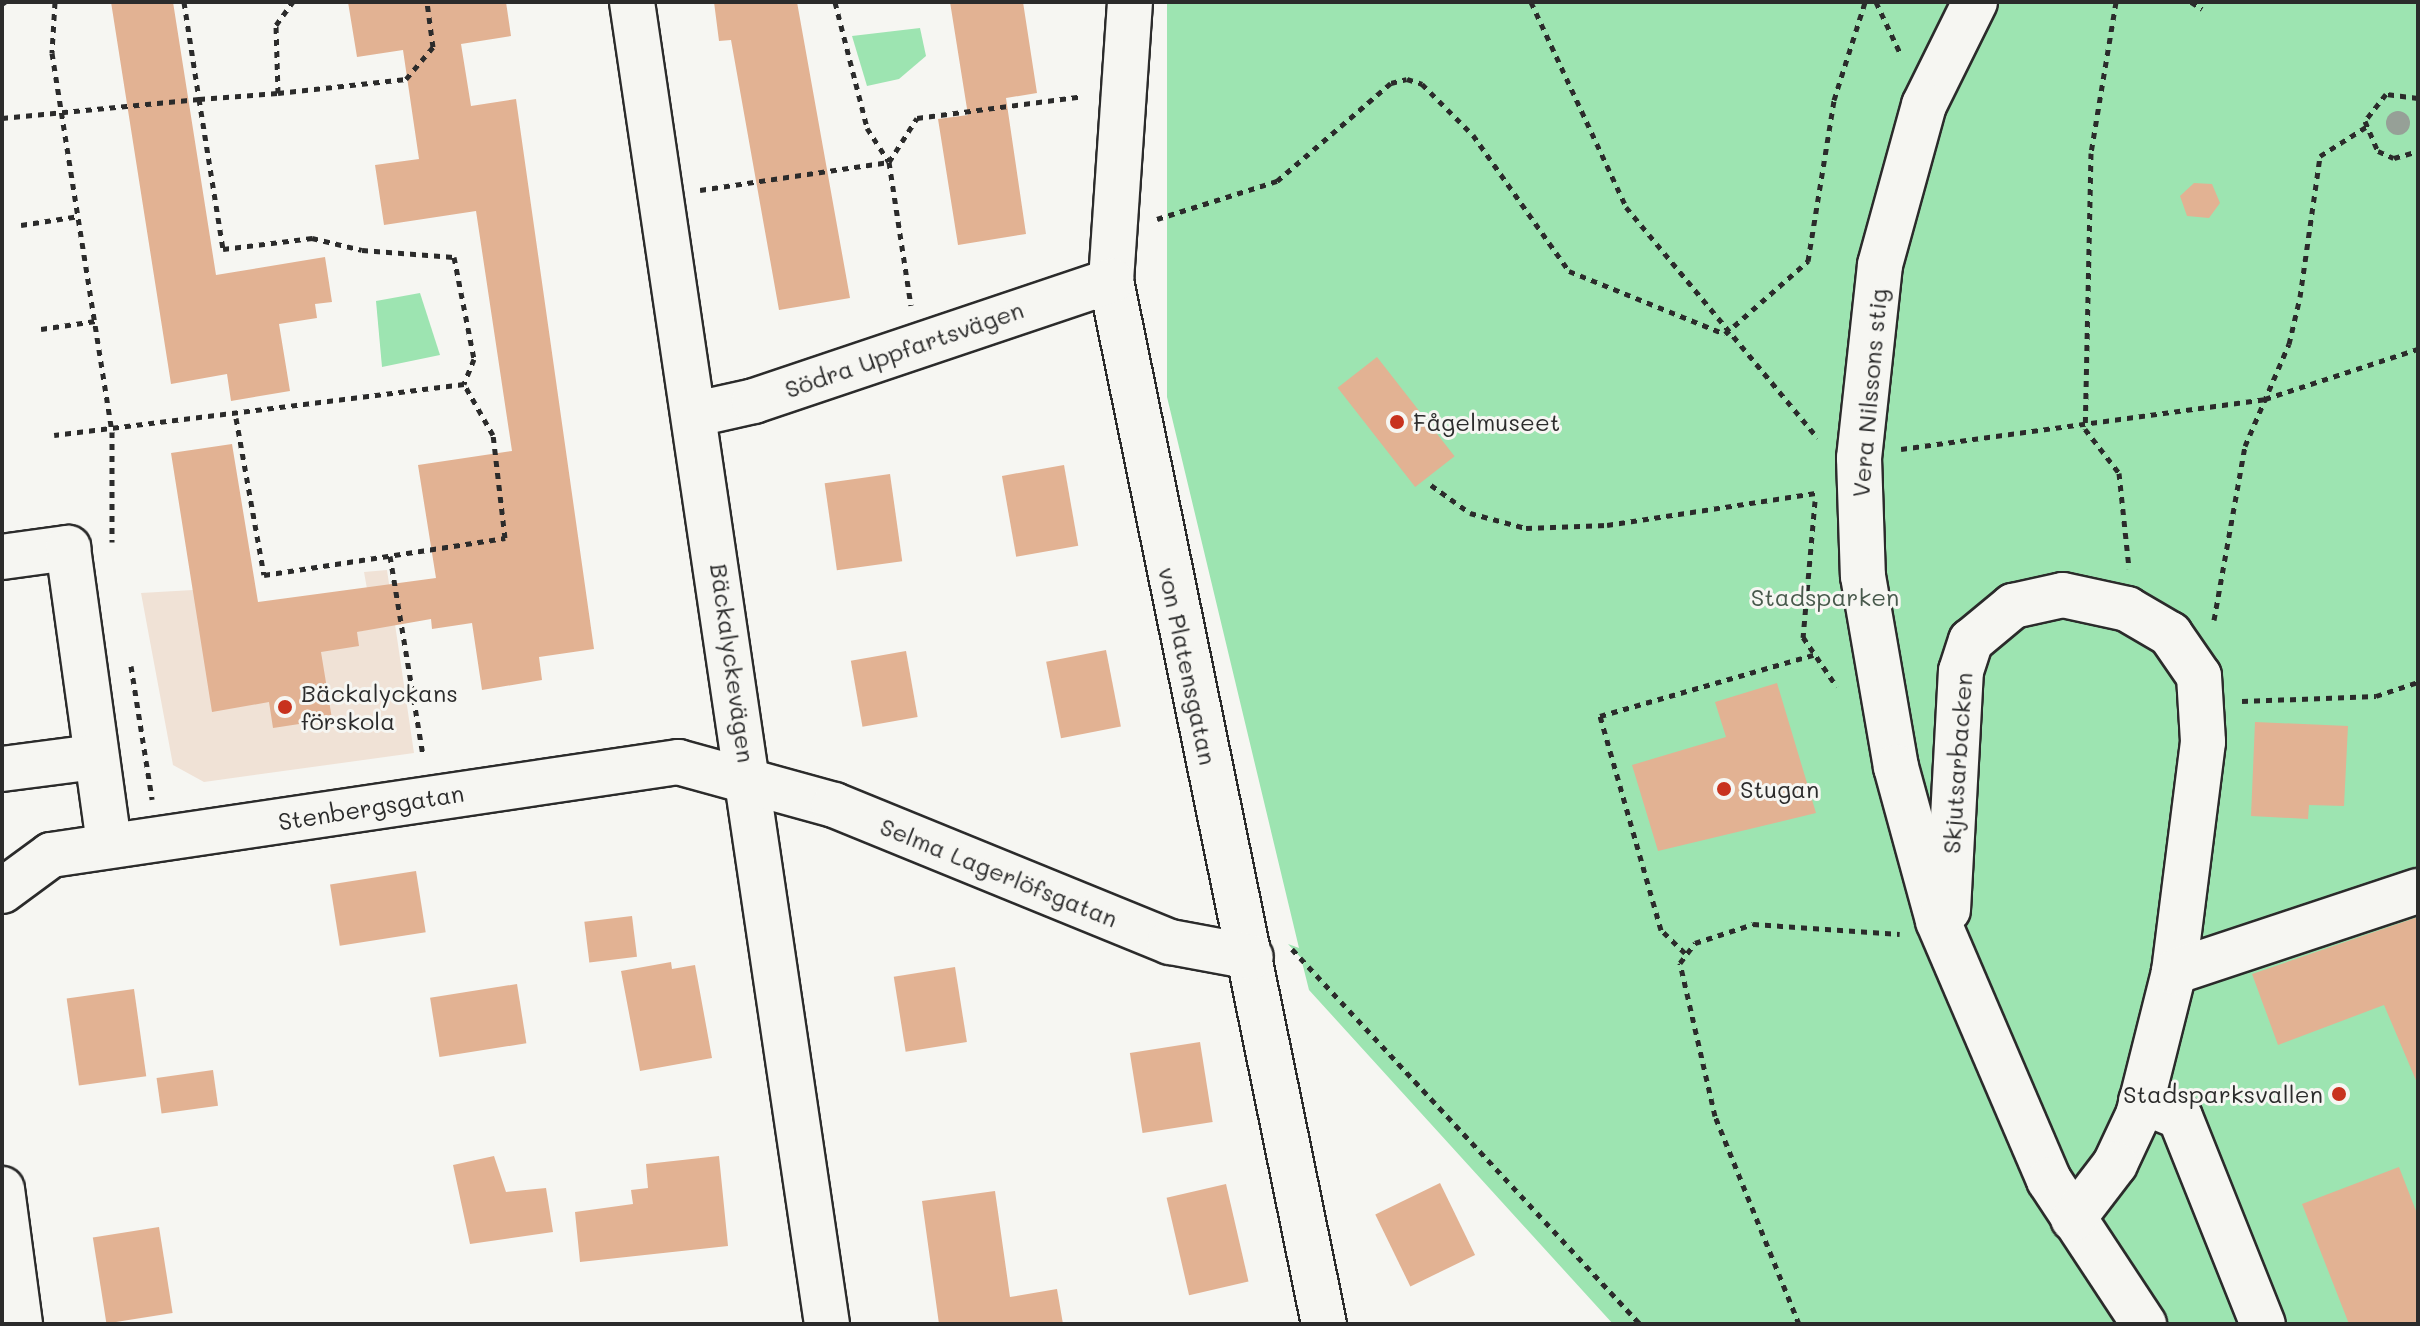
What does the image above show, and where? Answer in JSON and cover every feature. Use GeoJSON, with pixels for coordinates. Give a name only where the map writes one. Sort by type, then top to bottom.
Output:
{"type":"FeatureCollection","features":[{"type":"Feature","properties":{"kind":"street","name":"Bäckalyckevägen"},"geometry":{"type":"LineString","coordinates":[[632,2],[750,776],[827,1324]]}},
{"type":"Feature","properties":{"kind":"street","name":"von Platensgatan"},"geometry":{"type":"LineString","coordinates":[[1130,2],[1111,281],[1324,1324]]}},
{"type":"Feature","properties":{"kind":"street","name":"Vera Nilssons stig"},"geometry":{"type":"LineString","coordinates":[[1941,928],[1896,767],[1863,576],[1859,458],[1880,265],[1924,105],[1975,2]]}},
{"type":"Feature","properties":{"kind":"street","name":"Södra Uppfartsvägen"},"geometry":{"type":"LineString","coordinates":[[696,414],[918,346],[1111,281]]}},
{"type":"Feature","properties":{"kind":"street"},"geometry":{"type":"LineString","coordinates":[[2,557],[68,548],[109,845]]}},
{"type":"Feature","properties":{"kind":"street","name":"Skjutsarbacken"},"geometry":{"type":"LineString","coordinates":[[2144,1324],[2073,1219],[1999,1073],[1941,928],[1961,671],[1971,641],[2013,606],[2038,597],[2063,595],[2122,608],[2170,634],[2191,657]]}},
{"type":"Feature","properties":{"kind":"street"},"geometry":{"type":"LineString","coordinates":[[2073,1219],[2115,1164],[2141,1101],[2174,972],[2198,804],[2202,701],[2191,657]]}},
{"type":"Feature","properties":{"kind":"street"},"geometry":{"type":"LineString","coordinates":[[2,769],[95,757]]}},
{"type":"Feature","properties":{"kind":"street","name":"Stenbergsgatan"},"geometry":{"type":"LineString","coordinates":[[2,891],[51,855],[109,845],[678,762],[750,776]]}},
{"type":"Feature","properties":{"kind":"street","name":"Selma Lagerlöfsgatan"},"geometry":{"type":"LineString","coordinates":[[750,776],[1170,942],[1251,957]]}},
{"type":"Feature","properties":{"kind":"street"},"geometry":{"type":"LineString","coordinates":[[2174,972],[2418,891]]}},
{"type":"Feature","properties":{"kind":"street"},"geometry":{"type":"LineString","coordinates":[[2141,1101],[2180,1117],[2263,1324]]}},
{"type":"Feature","properties":{"kind":"street"},"geometry":{"type":"LineString","coordinates":[[2,1189],[20,1324]]}},
{"type":"Feature","properties":{"kind":"path"},"geometry":{"type":"LineString","coordinates":[[55,2],[52,53],[112,432],[114,559]]}},
{"type":"Feature","properties":{"kind":"path"},"geometry":{"type":"LineString","coordinates":[[184,2],[223,249],[312,238],[362,250],[454,257],[474,359],[464,384]]}},
{"type":"Feature","properties":{"kind":"path"},"geometry":{"type":"LineString","coordinates":[[278,93],[276,25],[293,2]]}},
{"type":"Feature","properties":{"kind":"path"},"geometry":{"type":"LineString","coordinates":[[2,118],[64,115],[406,79],[433,47],[427,2]]}},
{"type":"Feature","properties":{"kind":"path"},"geometry":{"type":"LineString","coordinates":[[835,2],[867,128],[889,162],[918,346]]}},
{"type":"Feature","properties":{"kind":"path"},"geometry":{"type":"LineString","coordinates":[[1113,227],[1210,208],[1277,181],[1391,83],[1407,79],[1473,135],[1569,271],[1725,334],[1808,261],[1834,100],[1865,2]]}},
{"type":"Feature","properties":{"kind":"path"},"geometry":{"type":"LineString","coordinates":[[2116,2],[2091,153],[2085,429],[2119,473],[2129,550],[2122,608]]}},
{"type":"Feature","properties":{"kind":"path"},"geometry":{"type":"LineString","coordinates":[[2191,2],[2202,9]]}},
{"type":"Feature","properties":{"kind":"path"},"geometry":{"type":"LineString","coordinates":[[661,196],[889,162],[917,118],[1123,94]]}},
{"type":"Feature","properties":{"kind":"path"},"geometry":{"type":"LineString","coordinates":[[2418,98],[2386,94],[2372,104],[2366,127],[2378,151],[2394,158],[2418,151]]}},
{"type":"Feature","properties":{"kind":"path"},"geometry":{"type":"LineString","coordinates":[[2191,657],[2210,639],[2242,460],[2298,309],[2320,156],[2366,127]]}},
{"type":"Feature","properties":{"kind":"path"},"geometry":{"type":"LineString","coordinates":[[21,225],[79,216]]}},
{"type":"Feature","properties":{"kind":"path"},"geometry":{"type":"LineString","coordinates":[[41,329],[95,321]]}},
{"type":"Feature","properties":{"kind":"path"},"geometry":{"type":"LineString","coordinates":[[2265,399],[2418,349]]}},
{"type":"Feature","properties":{"kind":"path"},"geometry":{"type":"LineString","coordinates":[[54,435],[112,432],[236,418],[464,384]]}},
{"type":"Feature","properties":{"kind":"path"},"geometry":{"type":"LineString","coordinates":[[236,418],[264,575],[505,538],[493,435],[464,384]]}},
{"type":"Feature","properties":{"kind":"path"},"geometry":{"type":"LineString","coordinates":[[1431,485],[1470,513],[1526,528],[1607,525],[1816,493]]}},
{"type":"Feature","properties":{"kind":"path"},"geometry":{"type":"LineString","coordinates":[[390,556],[429,798]]}},
{"type":"Feature","properties":{"kind":"path"},"geometry":{"type":"LineString","coordinates":[[128,648],[158,839]]}},
{"type":"Feature","properties":{"kind":"path"},"geometry":{"type":"LineString","coordinates":[[1685,953],[1661,930],[1600,716],[1813,655]]}},
{"type":"Feature","properties":{"kind":"path"},"geometry":{"type":"LineString","coordinates":[[2202,701],[2376,696],[2418,682]]}},
{"type":"Feature","properties":{"kind":"path"},"geometry":{"type":"LineString","coordinates":[[1799,1324],[1699,1066],[1680,978],[1685,953],[1695,943],[1753,924],[1902,934],[1941,928]]}},
{"type":"Feature","properties":{"kind":"path"},"geometry":{"type":"LineString","coordinates":[[1251,957],[1288,944],[1640,1324]]}},
{"type":"Feature","properties":{"kind":"shaded area","name":"Bäckalyckans förskola"},"geometry":{"type":"Polygon","coordinates":[[[387,570],[414,753],[204,782],[173,765],[141,593],[193,590],[357,632],[374,628],[364,572],[387,570]]]}},
{"type":"Feature","properties":{"kind":"green space","name":"Stadsparken"},"geometry":{"type":"Polygon","coordinates":[[[1167,2],[2418,2],[2418,1324],[1613,1324],[1309,990],[1301,958],[1288,944],[1299,948],[1167,397],[1167,2]]]}},
{"type":"Feature","properties":{"kind":"green space"},"geometry":{"type":"Polygon","coordinates":[[[920,28],[926,56],[899,79],[867,86],[852,36],[920,28]]]}},
{"type":"Feature","properties":{"kind":"green space"},"geometry":{"type":"Polygon","coordinates":[[[420,293],[440,355],[382,367],[376,301],[420,293]]]}},
{"type":"Feature","properties":{"kind":"building"},"geometry":{"type":"Polygon","coordinates":[[[111,2],[173,2],[216,275],[325,257],[332,302],[315,304],[317,318],[279,324],[290,391],[231,401],[227,374],[171,384],[111,2]]]}},
{"type":"Feature","properties":{"kind":"building"},"geometry":{"type":"Polygon","coordinates":[[[348,2],[506,2],[511,36],[461,44],[471,106],[516,99],[594,649],[539,657],[542,680],[482,690],[472,623],[432,629],[431,619],[357,632],[359,646],[321,652],[332,719],[273,728],[269,702],[212,712],[171,453],[232,444],[258,602],[436,578],[418,465],[512,451],[476,211],[384,225],[375,165],[419,159],[403,50],[357,57],[348,2]]]}},
{"type":"Feature","properties":{"kind":"building"},"geometry":{"type":"Polygon","coordinates":[[[714,2],[797,2],[850,298],[779,310],[731,40],[719,41],[714,2]]]}},
{"type":"Feature","properties":{"kind":"building"},"geometry":{"type":"Polygon","coordinates":[[[950,2],[1023,2],[1037,93],[1006,98],[1026,234],[958,245],[938,119],[968,115],[950,2]]]}},
{"type":"Feature","properties":{"kind":"building"},"geometry":{"type":"Polygon","coordinates":[[[2194,183],[2212,184],[2220,203],[2209,218],[2187,216],[2180,196],[2194,183]]]}},
{"type":"Feature","properties":{"kind":"building","name":"Fågelmuseet"},"geometry":{"type":"Polygon","coordinates":[[[1377,357],[1455,456],[1415,487],[1338,388],[1377,357]]]}},
{"type":"Feature","properties":{"kind":"building"},"geometry":{"type":"Polygon","coordinates":[[[1064,465],[1078,546],[1016,557],[1002,476],[1064,465]]]}},
{"type":"Feature","properties":{"kind":"building"},"geometry":{"type":"Polygon","coordinates":[[[890,474],[902,561],[837,570],[825,483],[890,474]]]}},
{"type":"Feature","properties":{"kind":"building"},"geometry":{"type":"Polygon","coordinates":[[[1106,650],[1121,727],[1061,738],[1046,662],[1106,650]]]}},
{"type":"Feature","properties":{"kind":"building"},"geometry":{"type":"Polygon","coordinates":[[[906,651],[918,717],[862,727],[851,661],[906,651]]]}},
{"type":"Feature","properties":{"kind":"building","name":"Stugan"},"geometry":{"type":"Polygon","coordinates":[[[1777,683],[1816,813],[1658,851],[1632,765],[1726,737],[1715,702],[1777,683]]]}},
{"type":"Feature","properties":{"kind":"building"},"geometry":{"type":"Polygon","coordinates":[[[2255,722],[2348,726],[2344,806],[2309,805],[2308,819],[2251,816],[2255,722]]]}},
{"type":"Feature","properties":{"kind":"building"},"geometry":{"type":"Polygon","coordinates":[[[416,871],[426,932],[340,946],[330,885],[416,871]]]}},
{"type":"Feature","properties":{"kind":"building"},"geometry":{"type":"Polygon","coordinates":[[[632,916],[637,957],[589,963],[584,922],[632,916]]]}},
{"type":"Feature","properties":{"kind":"building"},"geometry":{"type":"Polygon","coordinates":[[[2418,917],[2418,1085],[2384,1005],[2278,1045],[2252,974],[2418,917]]]}},
{"type":"Feature","properties":{"kind":"building"},"geometry":{"type":"Polygon","coordinates":[[[671,962],[672,969],[695,965],[712,1058],[640,1071],[621,971],[671,962]]]}},
{"type":"Feature","properties":{"kind":"building"},"geometry":{"type":"Polygon","coordinates":[[[955,967],[967,1042],[906,1052],[894,977],[955,967]]]}},
{"type":"Feature","properties":{"kind":"building"},"geometry":{"type":"Polygon","coordinates":[[[517,984],[526,1043],[439,1057],[430,998],[517,984]]]}},
{"type":"Feature","properties":{"kind":"building"},"geometry":{"type":"Polygon","coordinates":[[[134,989],[146,1076],[79,1086],[67,998],[134,989]]]}},
{"type":"Feature","properties":{"kind":"building"},"geometry":{"type":"Polygon","coordinates":[[[1200,1042],[1213,1122],[1143,1133],[1130,1053],[1200,1042]]]}},
{"type":"Feature","properties":{"kind":"building"},"geometry":{"type":"Polygon","coordinates":[[[213,1070],[218,1106],[162,1114],[157,1078],[213,1070]]]}},
{"type":"Feature","properties":{"kind":"building"},"geometry":{"type":"Polygon","coordinates":[[[494,1156],[506,1192],[546,1188],[553,1232],[470,1244],[453,1165],[494,1156]]]}},
{"type":"Feature","properties":{"kind":"building"},"geometry":{"type":"Polygon","coordinates":[[[719,1156],[728,1246],[580,1262],[575,1212],[633,1204],[631,1190],[648,1188],[646,1164],[719,1156]]]}},
{"type":"Feature","properties":{"kind":"building"},"geometry":{"type":"Polygon","coordinates":[[[2399,1167],[2418,1216],[2418,1324],[2349,1324],[2302,1204],[2399,1167]]]}},
{"type":"Feature","properties":{"kind":"building"},"geometry":{"type":"Polygon","coordinates":[[[1440,1183],[1475,1255],[1410,1286],[1375,1215],[1440,1183]]]}},
{"type":"Feature","properties":{"kind":"building"},"geometry":{"type":"Polygon","coordinates":[[[1226,1184],[1248,1281],[1189,1295],[1167,1198],[1226,1184]]]}},
{"type":"Feature","properties":{"kind":"building"},"geometry":{"type":"Polygon","coordinates":[[[995,1191],[1010,1297],[1057,1289],[1063,1324],[939,1324],[922,1201],[995,1191]]]}},
{"type":"Feature","properties":{"kind":"building"},"geometry":{"type":"Polygon","coordinates":[[[159,1227],[173,1313],[106,1323],[93,1237],[159,1227]]]}},
{"type":"Feature","properties":{"kind":"place","name":"Fågelmuseet"},"geometry":{"type":"Point","coordinates":[1397,422]}},
{"type":"Feature","properties":{"kind":"place","name":"Bäckalyckans förskola"},"geometry":{"type":"Point","coordinates":[285,707]}},
{"type":"Feature","properties":{"kind":"place","name":"Stugan"},"geometry":{"type":"Point","coordinates":[1724,789]}},
{"type":"Feature","properties":{"kind":"place","name":"Stadsparksvallen"},"geometry":{"type":"Point","coordinates":[2339,1094]}}]}
